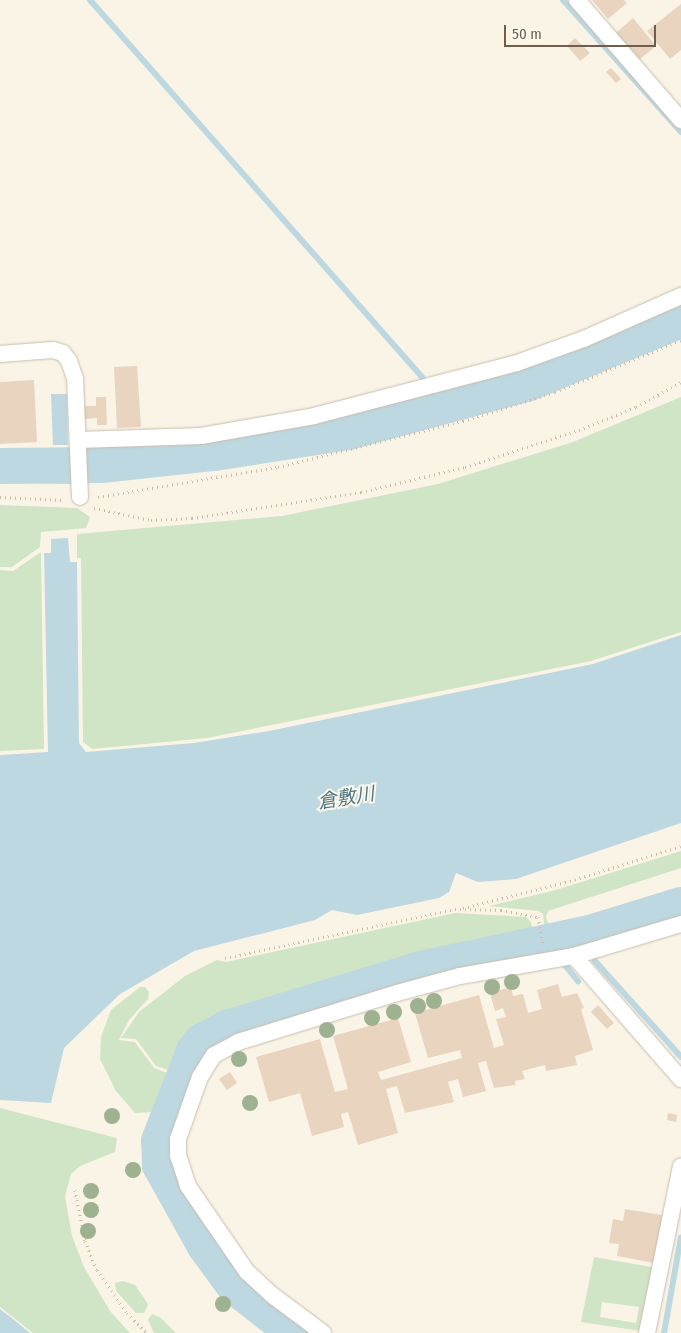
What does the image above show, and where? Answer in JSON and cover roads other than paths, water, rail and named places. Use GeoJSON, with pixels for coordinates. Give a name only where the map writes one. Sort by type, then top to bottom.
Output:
{"type":"FeatureCollection","features":[{"type":"Feature","properties":{"kind":"street"},"geometry":{"type":"LineString","coordinates":[[577,0],[681,120]]}},
{"type":"Feature","properties":{"kind":"street"},"geometry":{"type":"LineString","coordinates":[[78,446],[201,436],[281,423],[430,388],[547,353],[681,296]]}},
{"type":"Feature","properties":{"kind":"street"},"geometry":{"type":"LineString","coordinates":[[0,354],[53,350],[63,353],[75,378],[80,491]]}},
{"type":"Feature","properties":{"kind":"street"},"geometry":{"type":"LineString","coordinates":[[323,1333],[272,1295],[247,1272],[188,1186],[178,1156],[178,1139],[200,1077],[214,1055],[238,1042],[397,993],[475,973],[574,956],[681,924]]}},
{"type":"Feature","properties":{"kind":"street"},"geometry":{"type":"LineString","coordinates":[[574,956],[681,1079]]}},
{"type":"Feature","properties":{"kind":"street"},"geometry":{"type":"LineString","coordinates":[[647,1333],[681,1166]]}},
{"type":"Feature","properties":{"kind":"water"},"geometry":{"type":"Polygon","coordinates":[[[51,394],[67,394],[68,445],[53,445],[51,394]]]}},
{"type":"Feature","properties":{"kind":"water"},"geometry":{"type":"Polygon","coordinates":[[[0,448],[40,448],[48,455],[71,454],[72,484],[0,482],[0,448]]]}},
{"type":"Feature","properties":{"kind":"water","name":"倉敷川"},"geometry":{"type":"Polygon","coordinates":[[[68,538],[70,562],[77,562],[79,743],[86,752],[194,743],[269,731],[593,664],[681,635],[681,823],[516,879],[478,882],[456,873],[449,892],[439,898],[357,915],[332,910],[315,920],[194,951],[120,994],[64,1048],[51,1103],[0,1100],[0,755],[48,752],[44,553],[51,553],[51,539],[68,538]]]}},
{"type":"Feature","properties":{"kind":"water"},"geometry":{"type":"Polygon","coordinates":[[[0,1309],[13,1319],[30,1333],[0,1333],[0,1309]]]}},
{"type":"Feature","properties":{"kind":"waterway"},"geometry":{"type":"LineString","coordinates":[[90,0],[422,377],[444,408]]}},
{"type":"Feature","properties":{"kind":"waterway"},"geometry":{"type":"LineString","coordinates":[[563,0],[681,132]]}},
{"type":"Feature","properties":{"kind":"waterway"},"geometry":{"type":"LineString","coordinates":[[0,466],[101,465],[214,453],[348,432],[529,383],[681,320]]}},
{"type":"Feature","properties":{"kind":"waterway"},"geometry":{"type":"LineString","coordinates":[[294,1333],[235,1287],[205,1246],[160,1165],[159,1141],[194,1051],[202,1041],[227,1028],[425,968],[590,933],[681,905]]}},
{"type":"Feature","properties":{"kind":"waterway"},"geometry":{"type":"LineString","coordinates":[[590,933],[591,941]]}},
{"type":"Feature","properties":{"kind":"waterway"},"geometry":{"type":"LineString","coordinates":[[560,939],[562,948]]}},
{"type":"Feature","properties":{"kind":"waterway"},"geometry":{"type":"LineString","coordinates":[[595,961],[681,1057]]}},
{"type":"Feature","properties":{"kind":"waterway"},"geometry":{"type":"LineString","coordinates":[[565,965],[578,981]]}},
{"type":"Feature","properties":{"kind":"waterway"},"geometry":{"type":"LineString","coordinates":[[664,1333],[681,1237]]}}]}
